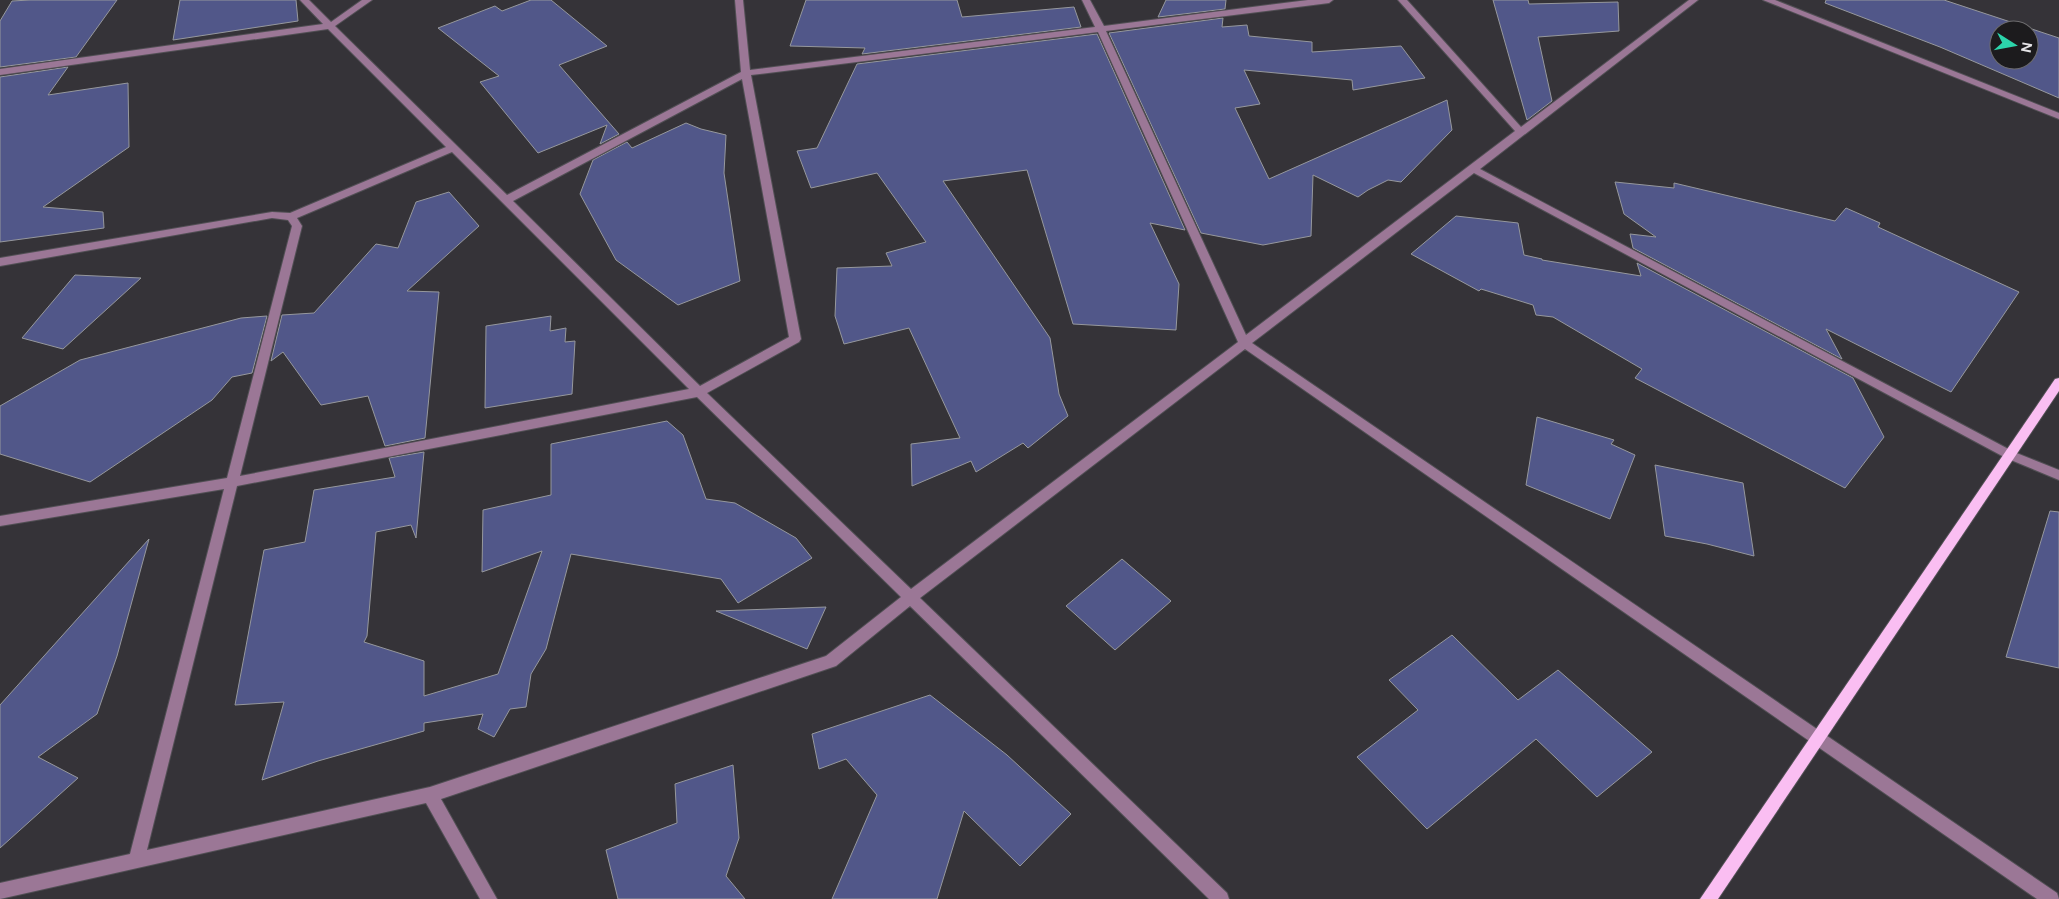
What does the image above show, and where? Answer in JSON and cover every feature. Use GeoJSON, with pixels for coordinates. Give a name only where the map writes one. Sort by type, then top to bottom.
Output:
{"type":"FeatureCollection","features":[{"type":"Feature","properties":{"kind":"main road"},"geometry":{"type":"LineString","coordinates":[[1708,899],[2059,382]]}},
{"type":"Feature","properties":{"kind":"street"},"geometry":{"type":"LineString","coordinates":[[304,0],[699,392],[1221,899]]}},
{"type":"Feature","properties":{"kind":"street"},"geometry":{"type":"LineString","coordinates":[[0,72],[330,26],[368,0]]}},
{"type":"Feature","properties":{"kind":"street"},"geometry":{"type":"LineString","coordinates":[[0,522],[233,482],[699,392],[795,338],[746,73],[739,0]]}},
{"type":"Feature","properties":{"kind":"street"},"geometry":{"type":"LineString","coordinates":[[1086,0],[1244,343],[2051,899]]}},
{"type":"Feature","properties":{"kind":"street"},"geometry":{"type":"LineString","coordinates":[[506,200],[746,73],[1329,0]]}},
{"type":"Feature","properties":{"kind":"street"},"geometry":{"type":"LineString","coordinates":[[1402,0],[1521,132]]}},
{"type":"Feature","properties":{"kind":"street"},"geometry":{"type":"LineString","coordinates":[[0,891],[430,795],[830,661],[1694,0]]}},
{"type":"Feature","properties":{"kind":"street"},"geometry":{"type":"LineString","coordinates":[[1767,0],[2059,116]]}},
{"type":"Feature","properties":{"kind":"street"},"geometry":{"type":"LineString","coordinates":[[0,262],[272,215],[291,217],[453,148]]}},
{"type":"Feature","properties":{"kind":"street"},"geometry":{"type":"LineString","coordinates":[[1473,169],[2010,455],[2059,475]]}},
{"type":"Feature","properties":{"kind":"street"},"geometry":{"type":"LineString","coordinates":[[136,861],[297,226],[291,217]]}},
{"type":"Feature","properties":{"kind":"street"},"geometry":{"type":"LineString","coordinates":[[430,795],[489,899]]}},
{"type":"Feature","properties":{"kind":"building"},"geometry":{"type":"Polygon","coordinates":[[[117,0],[76,57],[0,67],[0,21],[12,1],[117,0]]]}},
{"type":"Feature","properties":{"kind":"building"},"geometry":{"type":"Polygon","coordinates":[[[180,0],[296,0],[298,21],[173,40],[180,0]]]}},
{"type":"Feature","properties":{"kind":"building"},"geometry":{"type":"Polygon","coordinates":[[[531,0],[551,0],[607,46],[559,65],[619,134],[600,144],[607,125],[538,153],[480,82],[499,76],[438,28],[495,6],[502,11],[531,0]]]}},
{"type":"Feature","properties":{"kind":"building"},"geometry":{"type":"Polygon","coordinates":[[[806,0],[957,0],[962,17],[1074,7],[1081,27],[862,54],[865,48],[790,46],[806,0]]]}},
{"type":"Feature","properties":{"kind":"building"},"geometry":{"type":"Polygon","coordinates":[[[1166,0],[1226,0],[1225,9],[1158,17],[1166,0]]]}},
{"type":"Feature","properties":{"kind":"building"},"geometry":{"type":"Polygon","coordinates":[[[1493,0],[1528,0],[1529,4],[1618,2],[1619,31],[1538,37],[1552,101],[1527,120],[1493,0]]]}},
{"type":"Feature","properties":{"kind":"building"},"geometry":{"type":"Polygon","coordinates":[[[1826,0],[1944,0],[2005,20],[1989,20],[1989,68],[1825,3],[1826,0]]]}},
{"type":"Feature","properties":{"kind":"building"},"geometry":{"type":"Polygon","coordinates":[[[1223,18],[1222,27],[1247,25],[1249,36],[1312,42],[1312,52],[1401,46],[1425,78],[1353,90],[1352,80],[1244,70],[1260,104],[1235,108],[1269,179],[1447,100],[1452,130],[1401,182],[1388,180],[1358,197],[1313,175],[1311,236],[1263,245],[1201,233],[1109,33],[1223,18]]]}},
{"type":"Feature","properties":{"kind":"building"},"geometry":{"type":"Polygon","coordinates":[[[2039,31],[2059,38],[2059,98],[1994,70],[2039,70],[2039,31]]]}},
{"type":"Feature","properties":{"kind":"building"},"geometry":{"type":"Polygon","coordinates":[[[1097,34],[1185,230],[1150,223],[1179,284],[1176,330],[1073,324],[1027,170],[943,181],[1050,338],[1059,394],[1068,416],[1028,448],[1023,443],[976,472],[971,461],[912,486],[911,444],[960,438],[909,328],[844,344],[835,316],[837,268],[892,266],[886,253],[926,242],[877,173],[811,188],[797,151],[817,148],[857,64],[1097,34]]]}},
{"type":"Feature","properties":{"kind":"building"},"geometry":{"type":"Polygon","coordinates":[[[68,67],[48,95],[128,83],[129,147],[43,207],[103,212],[104,228],[0,242],[0,77],[68,67]]]}},
{"type":"Feature","properties":{"kind":"building"},"geometry":{"type":"Polygon","coordinates":[[[686,123],[726,135],[724,173],[740,281],[678,305],[616,260],[580,194],[593,160],[627,142],[632,148],[686,123]]]}},
{"type":"Feature","properties":{"kind":"building"},"geometry":{"type":"Polygon","coordinates":[[[1615,182],[1674,188],[1674,183],[1835,221],[1846,208],[1880,223],[1878,227],[2019,292],[1951,392],[1826,329],[1842,359],[1633,248],[1630,234],[1656,237],[1624,214],[1615,182]]]}},
{"type":"Feature","properties":{"kind":"building"},"geometry":{"type":"Polygon","coordinates":[[[449,192],[479,226],[407,291],[439,292],[425,438],[385,446],[368,396],[321,405],[283,352],[271,361],[282,315],[314,313],[376,244],[398,248],[416,202],[449,192]]]}},
{"type":"Feature","properties":{"kind":"building"},"geometry":{"type":"Polygon","coordinates":[[[1456,216],[1518,223],[1524,255],[1542,260],[1641,276],[1637,263],[1853,378],[1884,437],[1845,488],[1635,378],[1642,369],[1553,317],[1536,315],[1533,305],[1481,289],[1479,291],[1411,254],[1456,216]]]}},
{"type":"Feature","properties":{"kind":"building"},"geometry":{"type":"Polygon","coordinates":[[[75,275],[141,278],[63,349],[22,338],[75,275]]]}},
{"type":"Feature","properties":{"kind":"building"},"geometry":{"type":"Polygon","coordinates":[[[267,316],[252,373],[232,377],[212,400],[90,482],[0,454],[0,406],[80,360],[241,318],[267,316]]]}},
{"type":"Feature","properties":{"kind":"building"},"geometry":{"type":"Polygon","coordinates":[[[551,316],[550,331],[566,328],[565,342],[575,341],[572,394],[485,408],[486,326],[551,316]]]}},
{"type":"Feature","properties":{"kind":"building"},"geometry":{"type":"Polygon","coordinates":[[[1537,417],[1614,440],[1611,444],[1635,455],[1610,519],[1526,485],[1537,417]]]}},
{"type":"Feature","properties":{"kind":"building"},"geometry":{"type":"Polygon","coordinates":[[[667,421],[683,435],[706,499],[735,503],[796,538],[812,558],[738,603],[721,579],[571,554],[546,649],[531,674],[526,707],[510,709],[494,737],[478,729],[483,714],[424,723],[424,731],[318,761],[262,780],[284,702],[235,705],[264,550],[305,542],[314,490],[395,477],[389,458],[424,452],[416,538],[411,525],[376,532],[367,636],[364,642],[424,661],[424,696],[498,674],[542,551],[482,572],[483,510],[551,495],[551,444],[667,421]]]}},
{"type":"Feature","properties":{"kind":"building"},"geometry":{"type":"Polygon","coordinates":[[[1655,465],[1743,483],[1754,556],[1665,536],[1655,465]]]}},
{"type":"Feature","properties":{"kind":"building"},"geometry":{"type":"Polygon","coordinates":[[[2050,511],[2059,512],[2059,668],[2006,657],[2050,511]]]}},
{"type":"Feature","properties":{"kind":"building"},"geometry":{"type":"Polygon","coordinates":[[[149,539],[117,656],[97,714],[38,757],[78,778],[0,848],[0,705],[149,539]]]}},
{"type":"Feature","properties":{"kind":"building"},"geometry":{"type":"Polygon","coordinates":[[[1122,559],[1171,601],[1115,650],[1066,606],[1122,559]]]}},
{"type":"Feature","properties":{"kind":"building"},"geometry":{"type":"Polygon","coordinates":[[[826,607],[807,649],[716,611],[826,607]]]}},
{"type":"Feature","properties":{"kind":"building"},"geometry":{"type":"Polygon","coordinates":[[[1452,635],[1518,700],[1558,670],[1652,752],[1597,797],[1536,739],[1427,829],[1357,757],[1418,710],[1389,680],[1452,635]]]}},
{"type":"Feature","properties":{"kind":"building"},"geometry":{"type":"Polygon","coordinates":[[[930,695],[1007,755],[1071,814],[1020,866],[964,811],[937,899],[832,899],[877,795],[846,759],[819,769],[812,734],[930,695]]]}},
{"type":"Feature","properties":{"kind":"building"},"geometry":{"type":"Polygon","coordinates":[[[733,765],[739,838],[726,876],[745,899],[618,899],[606,850],[677,823],[675,784],[733,765]]]}}]}
